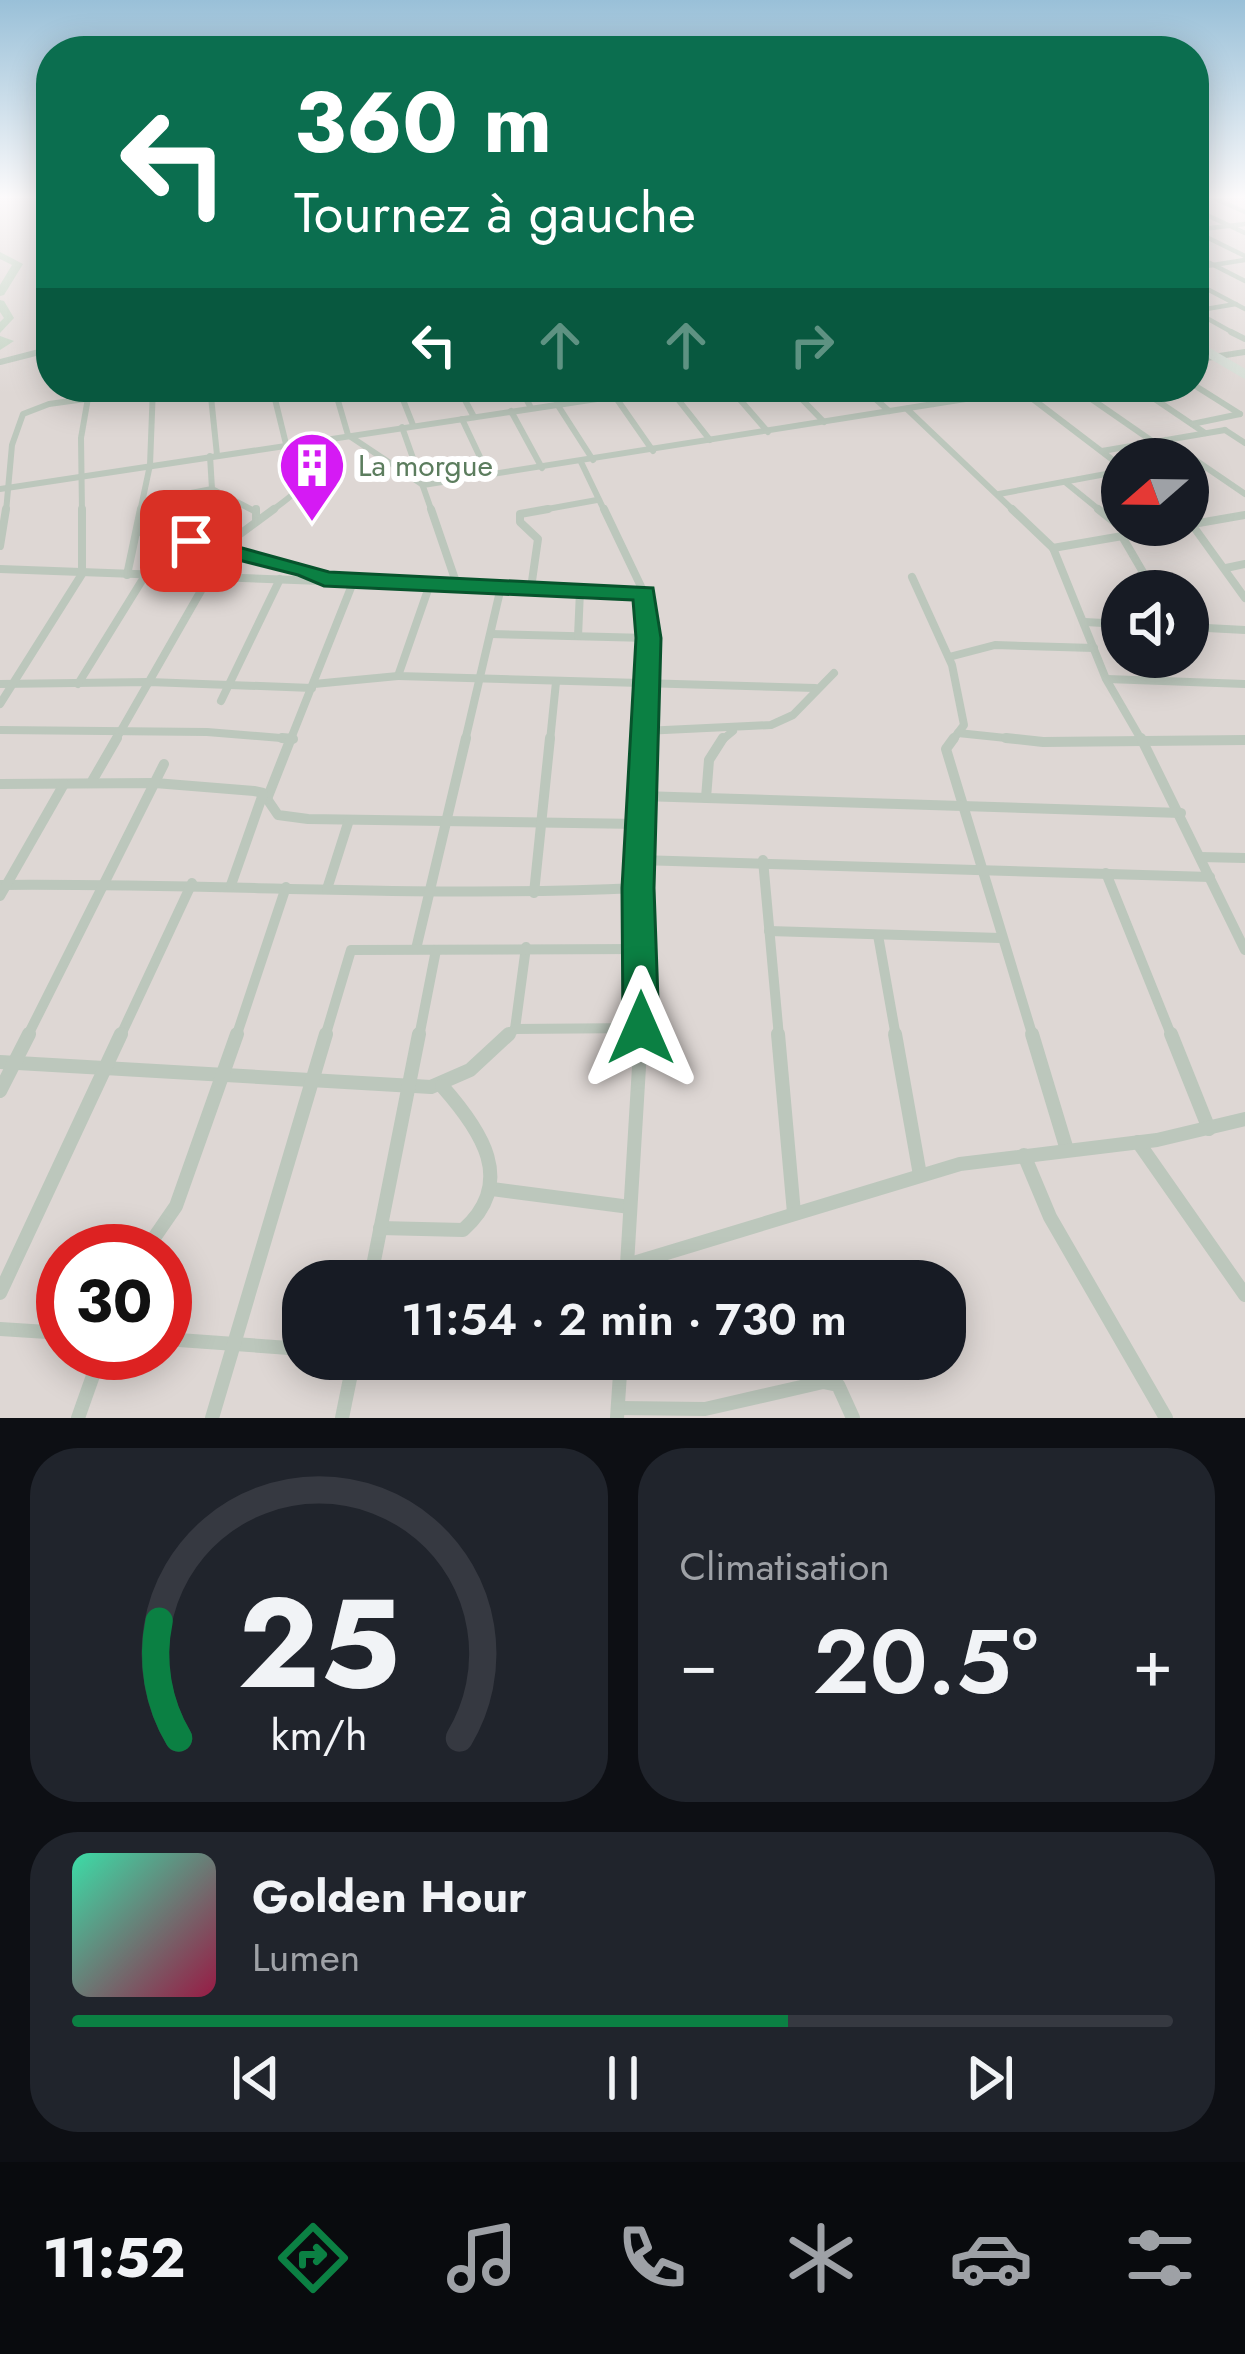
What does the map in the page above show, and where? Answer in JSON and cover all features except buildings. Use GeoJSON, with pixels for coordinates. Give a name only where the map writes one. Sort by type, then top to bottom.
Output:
{"type":"FeatureCollection","features":[{"type":"Feature","properties":{"kind":"street"},"geometry":{"type":"LineString","coordinates":[[1209,262],[1245,281]]}},
{"type":"Feature","properties":{"kind":"street"},"geometry":{"type":"LineString","coordinates":[[1209,266],[1227,262]]}},
{"type":"Feature","properties":{"kind":"street"},"geometry":{"type":"LineString","coordinates":[[1209,289],[1242,305]]}},
{"type":"Feature","properties":{"kind":"street"},"geometry":{"type":"LineString","coordinates":[[1209,309],[1242,305]]}},
{"type":"Feature","properties":{"kind":"street"},"geometry":{"type":"LineString","coordinates":[[1209,319],[1245,339]]}},
{"type":"Feature","properties":{"kind":"street"},"geometry":{"type":"LineString","coordinates":[[1209,358],[1245,352]]}},
{"type":"Feature","properties":{"kind":"street"},"geometry":{"type":"LineString","coordinates":[[0,362],[36,353]]}},
{"type":"Feature","properties":{"kind":"street"},"geometry":{"type":"LineString","coordinates":[[1209,353],[1245,374]]}},
{"type":"Feature","properties":{"kind":"street"},"geometry":{"type":"LineString","coordinates":[[1209,394],[1243,414]]}},
{"type":"Feature","properties":{"kind":"street"},"geometry":{"type":"LineString","coordinates":[[0,546],[9,454],[23,414],[72,402]]}},
{"type":"Feature","properties":{"kind":"street"},"geometry":{"type":"LineString","coordinates":[[0,704],[82,574],[80,476],[88,402]]}},
{"type":"Feature","properties":{"kind":"street"},"geometry":{"type":"LineString","coordinates":[[127,574],[140,532],[150,465],[152,402]]}},
{"type":"Feature","properties":{"kind":"street"},"geometry":{"type":"LineString","coordinates":[[211,402],[212,489]]}},
{"type":"Feature","properties":{"kind":"street"},"geometry":{"type":"LineString","coordinates":[[276,402],[286,444]]}},
{"type":"Feature","properties":{"kind":"street"},"geometry":{"type":"LineString","coordinates":[[338,402],[348,435],[423,485],[947,402]]}},
{"type":"Feature","properties":{"kind":"street"},"geometry":{"type":"LineString","coordinates":[[404,402],[412,425]]}},
{"type":"Feature","properties":{"kind":"street"},"geometry":{"type":"LineString","coordinates":[[466,402],[474,417]]}},
{"type":"Feature","properties":{"kind":"street"},"geometry":{"type":"LineString","coordinates":[[528,402],[531,408]]}},
{"type":"Feature","properties":{"kind":"street"},"geometry":{"type":"LineString","coordinates":[[4,489],[568,402]]}},
{"type":"Feature","properties":{"kind":"street"},"geometry":{"type":"LineString","coordinates":[[619,402],[653,451]]}},
{"type":"Feature","properties":{"kind":"street"},"geometry":{"type":"LineString","coordinates":[[683,402],[711,441]]}},
{"type":"Feature","properties":{"kind":"street"},"geometry":{"type":"LineString","coordinates":[[742,402],[768,432]]}},
{"type":"Feature","properties":{"kind":"street"},"geometry":{"type":"LineString","coordinates":[[805,402],[824,422]]}},
{"type":"Feature","properties":{"kind":"street"},"geometry":{"type":"LineString","coordinates":[[879,402],[889,411]]}},
{"type":"Feature","properties":{"kind":"street"},"geometry":{"type":"LineString","coordinates":[[1037,402],[1101,450]]}},
{"type":"Feature","properties":{"kind":"street"},"geometry":{"type":"LineString","coordinates":[[1095,402],[1146,438]]}},
{"type":"Feature","properties":{"kind":"street"},"geometry":{"type":"LineString","coordinates":[[1159,402],[1205,433]]}},
{"type":"Feature","properties":{"kind":"street"},"geometry":{"type":"LineString","coordinates":[[557,404],[587,461],[597,500],[644,593],[648,638],[638,888],[641,1028],[627,1260]]}},
{"type":"Feature","properties":{"kind":"street"},"geometry":{"type":"LineString","coordinates":[[906,408],[1053,548],[1106,679],[1143,738],[1245,950]]}},
{"type":"Feature","properties":{"kind":"street"},"geometry":{"type":"LineString","coordinates":[[511,411],[542,468]]}},
{"type":"Feature","properties":{"kind":"street"},"geometry":{"type":"LineString","coordinates":[[1192,424],[1243,414]]}},
{"type":"Feature","properties":{"kind":"street"},"geometry":{"type":"LineString","coordinates":[[462,419],[489,476]]}},
{"type":"Feature","properties":{"kind":"street"},"geometry":{"type":"LineString","coordinates":[[1210,420],[1245,443]]}},
{"type":"Feature","properties":{"kind":"street"},"geometry":{"type":"LineString","coordinates":[[402,427],[457,585]]}},
{"type":"Feature","properties":{"kind":"street"},"geometry":{"type":"LineString","coordinates":[[1177,438],[1225,430]]}},
{"type":"Feature","properties":{"kind":"street"},"geometry":{"type":"LineString","coordinates":[[221,548],[306,484],[312,460],[306,441]]}},
{"type":"Feature","properties":{"kind":"street"},"geometry":{"type":"LineString","coordinates":[[1209,469],[1245,494]]}},
{"type":"Feature","properties":{"kind":"street"},"geometry":{"type":"LineString","coordinates":[[999,494],[1101,474]]}},
{"type":"Feature","properties":{"kind":"street"},"geometry":{"type":"LineString","coordinates":[[1065,482],[1101,514]]}},
{"type":"Feature","properties":{"kind":"street"},"geometry":{"type":"LineString","coordinates":[[144,502],[212,489],[245,500],[256,508],[256,519]]}},
{"type":"Feature","properties":{"kind":"street"},"geometry":{"type":"LineString","coordinates":[[531,588],[538,539],[519,515],[597,500]]}},
{"type":"Feature","properties":{"kind":"street"},"geometry":{"type":"LineString","coordinates":[[1209,520],[1245,515]]}},
{"type":"Feature","properties":{"kind":"street"},"geometry":{"type":"LineString","coordinates":[[140,532],[221,548],[324,579]]}},
{"type":"Feature","properties":{"kind":"street"},"geometry":{"type":"LineString","coordinates":[[1053,548],[1101,541]]}},
{"type":"Feature","properties":{"kind":"street"},"geometry":{"type":"LineString","coordinates":[[1208,546],[1245,598]]}},
{"type":"Feature","properties":{"kind":"street"},"geometry":{"type":"LineString","coordinates":[[1226,568],[1245,564]]}},
{"type":"Feature","properties":{"kind":"street"},"geometry":{"type":"LineString","coordinates":[[0,569],[644,593]]}},
{"type":"Feature","properties":{"kind":"street"},"geometry":{"type":"LineString","coordinates":[[78,684],[146,574]]}},
{"type":"Feature","properties":{"kind":"street"},"geometry":{"type":"LineString","coordinates":[[91,783],[210,574]]}},
{"type":"Feature","properties":{"kind":"street"},"geometry":{"type":"LineString","coordinates":[[912,577],[949,657],[964,725],[946,749],[1067,1150]]}},
{"type":"Feature","properties":{"kind":"street"},"geometry":{"type":"LineString","coordinates":[[221,701],[280,579]]}},
{"type":"Feature","properties":{"kind":"street"},"geometry":{"type":"LineString","coordinates":[[231,885],[354,580]]}},
{"type":"Feature","properties":{"kind":"street"},"geometry":{"type":"LineString","coordinates":[[398,676],[430,584]]}},
{"type":"Feature","properties":{"kind":"street"},"geometry":{"type":"LineString","coordinates":[[416,949],[501,587]]}},
{"type":"Feature","properties":{"kind":"street"},"geometry":{"type":"LineString","coordinates":[[578,636],[580,591]]}},
{"type":"Feature","properties":{"kind":"street"},"geometry":{"type":"LineString","coordinates":[[1085,622],[1101,623]]}},
{"type":"Feature","properties":{"kind":"street"},"geometry":{"type":"LineString","coordinates":[[1209,628],[1245,630]]}},
{"type":"Feature","properties":{"kind":"street"},"geometry":{"type":"LineString","coordinates":[[491,634],[648,638]]}},
{"type":"Feature","properties":{"kind":"street"},"geometry":{"type":"LineString","coordinates":[[949,657],[995,645],[1094,648]]}},
{"type":"Feature","properties":{"kind":"street"},"geometry":{"type":"LineString","coordinates":[[644,731],[736,728],[784,719],[834,673]]}},
{"type":"Feature","properties":{"kind":"street"},"geometry":{"type":"LineString","coordinates":[[0,684],[313,686],[398,676],[815,688]]}},
{"type":"Feature","properties":{"kind":"street"},"geometry":{"type":"LineString","coordinates":[[1106,679],[1245,684]]}},
{"type":"Feature","properties":{"kind":"street"},"geometry":{"type":"LineString","coordinates":[[534,893],[556,682]]}},
{"type":"Feature","properties":{"kind":"street"},"geometry":{"type":"LineString","coordinates":[[706,798],[707,759],[720,739],[736,728]]}},
{"type":"Feature","properties":{"kind":"street"},"geometry":{"type":"LineString","coordinates":[[0,730],[122,730],[293,739]]}},
{"type":"Feature","properties":{"kind":"street"},"geometry":{"type":"LineString","coordinates":[[958,733],[1043,742],[1241,740],[1245,754]]}},
{"type":"Feature","properties":{"kind":"street"},"geometry":{"type":"LineString","coordinates":[[0,1091],[7,1062],[106,886],[164,764]]}},
{"type":"Feature","properties":{"kind":"street"},"geometry":{"type":"LineString","coordinates":[[0,784],[154,783],[265,796],[278,815],[350,820],[542,819],[640,824]]}},
{"type":"Feature","properties":{"kind":"street"},"geometry":{"type":"LineString","coordinates":[[2,889],[64,784]]}},
{"type":"Feature","properties":{"kind":"street"},"geometry":{"type":"LineString","coordinates":[[641,796],[1181,813]]}},
{"type":"Feature","properties":{"kind":"street"},"geometry":{"type":"LineString","coordinates":[[327,889],[350,820]]}},
{"type":"Feature","properties":{"kind":"street"},"geometry":{"type":"LineString","coordinates":[[1200,856],[1245,858]]}},
{"type":"Feature","properties":{"kind":"street"},"geometry":{"type":"LineString","coordinates":[[639,860],[763,860],[1210,877]]}},
{"type":"Feature","properties":{"kind":"street"},"geometry":{"type":"LineString","coordinates":[[763,860],[794,1213]]}},
{"type":"Feature","properties":{"kind":"street"},"geometry":{"type":"LineString","coordinates":[[1106,873],[1209,1129]]}},
{"type":"Feature","properties":{"kind":"street"},"geometry":{"type":"LineString","coordinates":[[2,889],[192,883],[534,893],[638,888]]}},
{"type":"Feature","properties":{"kind":"street"},"geometry":{"type":"LineString","coordinates":[[0,1293],[192,883]]}},
{"type":"Feature","properties":{"kind":"street"},"geometry":{"type":"LineString","coordinates":[[163,1224],[176,1205],[286,887]]}},
{"type":"Feature","properties":{"kind":"street"},"geometry":{"type":"LineString","coordinates":[[769,931],[1000,938]]}},
{"type":"Feature","properties":{"kind":"street"},"geometry":{"type":"LineString","coordinates":[[878,935],[920,1175]]}},
{"type":"Feature","properties":{"kind":"street"},"geometry":{"type":"LineString","coordinates":[[7,1062],[442,1086],[470,1070],[515,1029],[526,947]]}},
{"type":"Feature","properties":{"kind":"street"},"geometry":{"type":"LineString","coordinates":[[212,1418],[352,950],[641,950]]}},
{"type":"Feature","properties":{"kind":"street"},"geometry":{"type":"LineString","coordinates":[[374,1260],[436,950]]}},
{"type":"Feature","properties":{"kind":"street"},"geometry":{"type":"LineString","coordinates":[[515,1029],[641,1028]]}},
{"type":"Feature","properties":{"kind":"street"},"geometry":{"type":"LineString","coordinates":[[380,1228],[463,1230],[481,1214],[492,1189],[482,1140],[442,1086]]}},
{"type":"Feature","properties":{"kind":"street"},"geometry":{"type":"LineString","coordinates":[[662,1260],[920,1175],[1024,1155],[1138,1142],[1245,1119]]}},
{"type":"Feature","properties":{"kind":"street"},"geometry":{"type":"LineString","coordinates":[[1138,1142],[1245,1295]]}},
{"type":"Feature","properties":{"kind":"street"},"geometry":{"type":"LineString","coordinates":[[1024,1155],[1050,1217],[1166,1418]]}},
{"type":"Feature","properties":{"kind":"street"},"geometry":{"type":"LineString","coordinates":[[492,1189],[630,1208]]}},
{"type":"Feature","properties":{"kind":"street"},"geometry":{"type":"LineString","coordinates":[[0,1329],[36,1331]]}},
{"type":"Feature","properties":{"kind":"street"},"geometry":{"type":"LineString","coordinates":[[192,1342],[282,1348]]}},
{"type":"Feature","properties":{"kind":"street"},"geometry":{"type":"LineString","coordinates":[[78,1418],[91,1380]]}},
{"type":"Feature","properties":{"kind":"street"},"geometry":{"type":"LineString","coordinates":[[342,1418],[350,1380]]}},
{"type":"Feature","properties":{"kind":"street"},"geometry":{"type":"LineString","coordinates":[[620,1380],[618,1413],[705,1409],[823,1382],[838,1384],[853,1418]]}},
{"type":"Feature","properties":{"kind":"shaded area"},"geometry":{"type":"Polygon","coordinates":[[[0,262],[36,262],[36,402],[1209,402],[1209,262],[1245,262],[1245,1418],[0,1418],[0,262]]]}},
{"type":"Feature","properties":{"kind":"waterway"},"geometry":{"type":"LineString","coordinates":[[0,293],[18,264],[14,262]]}},
{"type":"Feature","properties":{"kind":"waterway"},"geometry":{"type":"LineString","coordinates":[[0,303],[9,318],[0,330]]}},
{"type":"Feature","properties":{"kind":"waterway"},"geometry":{"type":"LineString","coordinates":[[0,339],[8,341],[0,347]]}},
{"type":"Feature","properties":{"kind":"place","name":"La morgue"},"geometry":{"type":"Point","coordinates":[312,524]}},
{"type":"Feature","properties":{"kind":"route"},"geometry":{"type":"LineString","coordinates":[[191,541],[307,570],[324,579],[644,593],[648,638],[638,888],[641,1028]]}}]}
